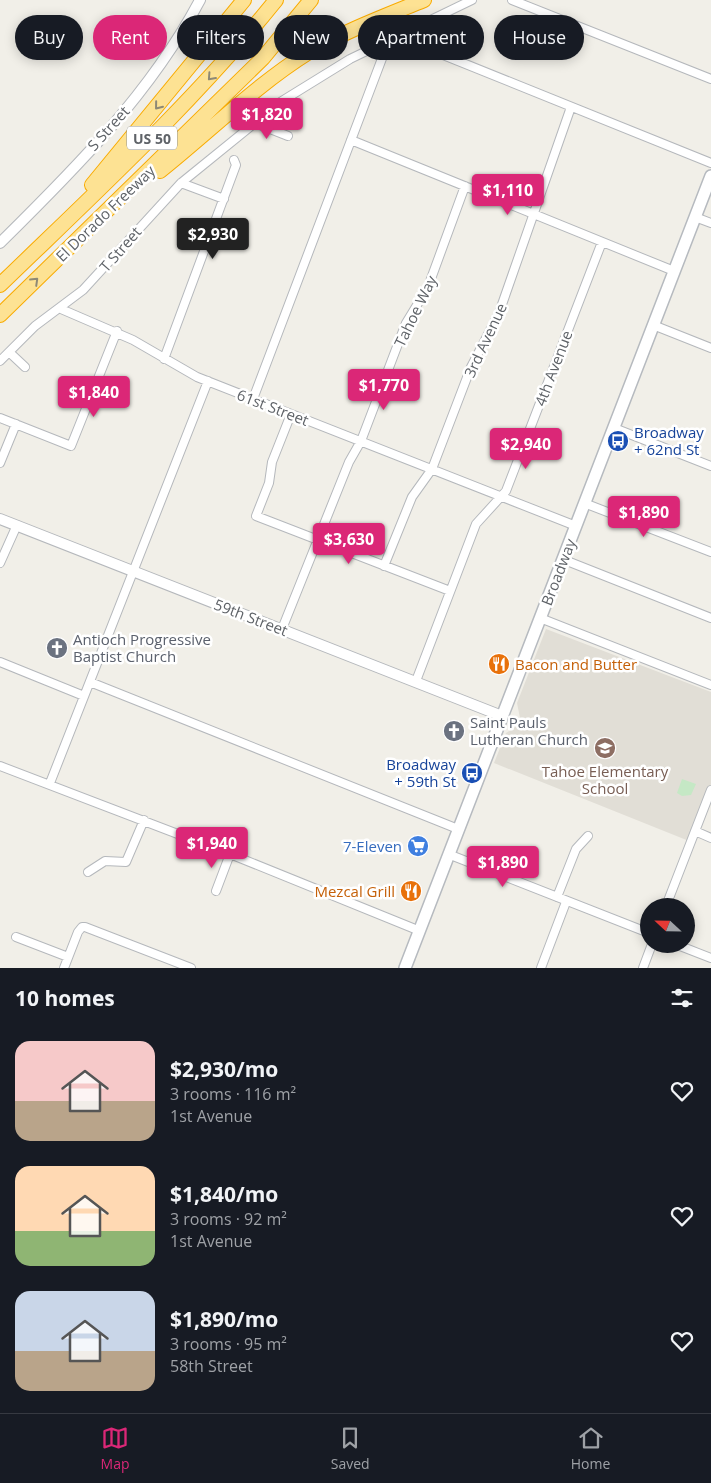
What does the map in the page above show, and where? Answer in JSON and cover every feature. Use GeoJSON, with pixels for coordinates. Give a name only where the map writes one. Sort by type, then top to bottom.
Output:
{"type":"FeatureCollection","features":[{"type":"Feature","properties":{"kind":"highway"},"geometry":{"type":"LineString","coordinates":[[18,267],[124,149],[244,0]]}},
{"type":"Feature","properties":{"kind":"highway","name":"El Dorado Freeway"},"geometry":{"type":"LineString","coordinates":[[0,285],[179,111],[251,32],[276,0]]}},
{"type":"Feature","properties":{"kind":"highway","name":"El Dorado Freeway"},"geometry":{"type":"LineString","coordinates":[[0,315],[263,58],[311,0]]}},
{"type":"Feature","properties":{"kind":"highway"},"geometry":{"type":"LineString","coordinates":[[124,195],[142,186],[277,74],[309,52],[343,34],[424,0]]}},
{"type":"Feature","properties":{"kind":"main road","name":"Broadway"},"geometry":{"type":"LineString","coordinates":[[405,968],[711,176]]}},
{"type":"Feature","properties":{"kind":"street","name":"S Street"},"geometry":{"type":"LineString","coordinates":[[0,243],[137,95],[160,66],[200,0]]}},
{"type":"Feature","properties":{"kind":"street","name":"T Street"},"geometry":{"type":"LineString","coordinates":[[441,15],[472,0]]}},
{"type":"Feature","properties":{"kind":"street"},"geometry":{"type":"LineString","coordinates":[[512,0],[711,79]]}},
{"type":"Feature","properties":{"kind":"street","name":"T Street"},"geometry":{"type":"LineString","coordinates":[[0,361],[35,326],[61,309],[91,283],[181,182],[254,123],[308,83],[358,57]]}},
{"type":"Feature","properties":{"kind":"street"},"geometry":{"type":"LineString","coordinates":[[253,399],[351,140],[384,60]]}},
{"type":"Feature","properties":{"kind":"street"},"geometry":{"type":"LineString","coordinates":[[449,60],[711,163]]}},
{"type":"Feature","properties":{"kind":"street","name":"3rd Avenue"},"geometry":{"type":"LineString","coordinates":[[384,566],[412,497],[432,469],[471,367],[499,312],[570,107]]}},
{"type":"Feature","properties":{"kind":"street"},"geometry":{"type":"LineString","coordinates":[[254,123],[288,136]]}},
{"type":"Feature","properties":{"kind":"street"},"geometry":{"type":"LineString","coordinates":[[351,140],[674,271]]}},
{"type":"Feature","properties":{"kind":"street"},"geometry":{"type":"LineString","coordinates":[[164,359],[236,165],[234,160]]}},
{"type":"Feature","properties":{"kind":"street"},"geometry":{"type":"LineString","coordinates":[[181,182],[224,199]]}},
{"type":"Feature","properties":{"kind":"street","name":"Tahoe Way"},"geometry":{"type":"LineString","coordinates":[[282,629],[349,462],[361,441],[406,323],[428,287],[465,186]]}},
{"type":"Feature","properties":{"kind":"street"},"geometry":{"type":"LineString","coordinates":[[695,217],[711,223]]}},
{"type":"Feature","properties":{"kind":"street","name":"4th Avenue"},"geometry":{"type":"LineString","coordinates":[[416,681],[476,524],[506,491],[602,242]]}},
{"type":"Feature","properties":{"kind":"street","name":"61st Street"},"geometry":{"type":"LineString","coordinates":[[61,309],[117,332],[208,381],[432,469],[499,498],[576,526]]}},
{"type":"Feature","properties":{"kind":"street"},"geometry":{"type":"LineString","coordinates":[[653,325],[711,348]]}},
{"type":"Feature","properties":{"kind":"street"},"geometry":{"type":"LineString","coordinates":[[0,418],[70,446],[117,332]]}},
{"type":"Feature","properties":{"kind":"street"},"geometry":{"type":"LineString","coordinates":[[8,352],[25,367]]}},
{"type":"Feature","properties":{"kind":"street"},"geometry":{"type":"LineString","coordinates":[[50,783],[208,381]]}},
{"type":"Feature","properties":{"kind":"street"},"geometry":{"type":"LineString","coordinates":[[291,414],[272,462],[269,483],[256,516],[450,591]]}},
{"type":"Feature","properties":{"kind":"street"},"geometry":{"type":"LineString","coordinates":[[0,463],[16,424]]}},
{"type":"Feature","properties":{"kind":"street"},"geometry":{"type":"LineString","coordinates":[[614,428],[711,466]]}},
{"type":"Feature","properties":{"kind":"street"},"geometry":{"type":"LineString","coordinates":[[584,503],[711,552]]}},
{"type":"Feature","properties":{"kind":"street","name":"59th Street"},"geometry":{"type":"LineString","coordinates":[[0,518],[502,716]]}},
{"type":"Feature","properties":{"kind":"street"},"geometry":{"type":"LineString","coordinates":[[0,563],[16,525]]}},
{"type":"Feature","properties":{"kind":"street"},"geometry":{"type":"LineString","coordinates":[[562,559],[711,618]]}},
{"type":"Feature","properties":{"kind":"street"},"geometry":{"type":"LineString","coordinates":[[540,618],[711,685]]}},
{"type":"Feature","properties":{"kind":"street"},"geometry":{"type":"LineString","coordinates":[[0,662],[84,696]]}},
{"type":"Feature","properties":{"kind":"street"},"geometry":{"type":"LineString","coordinates":[[90,682],[458,829]]}},
{"type":"Feature","properties":{"kind":"street"},"geometry":{"type":"LineString","coordinates":[[0,768],[50,783],[420,931]]}},
{"type":"Feature","properties":{"kind":"street"},"geometry":{"type":"LineString","coordinates":[[669,898],[711,790]]}},
{"type":"Feature","properties":{"kind":"street"},"geometry":{"type":"LineString","coordinates":[[88,872],[106,862],[126,862],[144,820]]}},
{"type":"Feature","properties":{"kind":"street"},"geometry":{"type":"LineString","coordinates":[[695,831],[711,838]]}},
{"type":"Feature","properties":{"kind":"street"},"geometry":{"type":"LineString","coordinates":[[557,897],[576,849],[588,836]]}},
{"type":"Feature","properties":{"kind":"street"},"geometry":{"type":"LineString","coordinates":[[216,891],[230,854]]}},
{"type":"Feature","properties":{"kind":"street"},"geometry":{"type":"LineString","coordinates":[[448,854],[640,930]]}},
{"type":"Feature","properties":{"kind":"street"},"geometry":{"type":"LineString","coordinates":[[541,968],[566,902]]}},
{"type":"Feature","properties":{"kind":"street"},"geometry":{"type":"LineString","coordinates":[[64,968],[78,932],[82,927],[191,968]]}},
{"type":"Feature","properties":{"kind":"street"},"geometry":{"type":"LineString","coordinates":[[16,937],[68,957]]}},
{"type":"Feature","properties":{"kind":"street"},"geometry":{"type":"LineString","coordinates":[[695,952],[711,958]]}},
{"type":"Feature","properties":{"kind":"street"},"geometry":{"type":"LineString","coordinates":[[643,968],[649,953]]}},
{"type":"Feature","properties":{"kind":"shaded area","name":"Tahoe Elementary School"},"geometry":{"type":"Polygon","coordinates":[[[546,629],[711,692],[711,784],[689,841],[494,763],[506,733],[517,726],[520,718],[517,703],[546,629]]]}},
{"type":"Feature","properties":{"kind":"green space"},"geometry":{"type":"Polygon","coordinates":[[[682,779],[696,784],[691,795],[682,796],[677,793],[682,779]]]}},
{"type":"Feature","properties":{"kind":"place","name":"Broadway + 62nd St"},"geometry":{"type":"Point","coordinates":[618,441]}},
{"type":"Feature","properties":{"kind":"place","name":"Antioch Progressive Baptist Church"},"geometry":{"type":"Point","coordinates":[57,648]}},
{"type":"Feature","properties":{"kind":"place","name":"Bacon and Butter"},"geometry":{"type":"Point","coordinates":[499,664]}},
{"type":"Feature","properties":{"kind":"place","name":"Saint Pauls Lutheran Church"},"geometry":{"type":"Point","coordinates":[454,731]}},
{"type":"Feature","properties":{"kind":"place","name":"Tahoe Elementary School"},"geometry":{"type":"Point","coordinates":[605,748]}},
{"type":"Feature","properties":{"kind":"place","name":"Broadway + 59th St"},"geometry":{"type":"Point","coordinates":[472,773]}},
{"type":"Feature","properties":{"kind":"place","name":"7-Eleven"},"geometry":{"type":"Point","coordinates":[418,846]}},
{"type":"Feature","properties":{"kind":"place","name":"Mezcal Grill"},"geometry":{"type":"Point","coordinates":[411,891]}}]}
